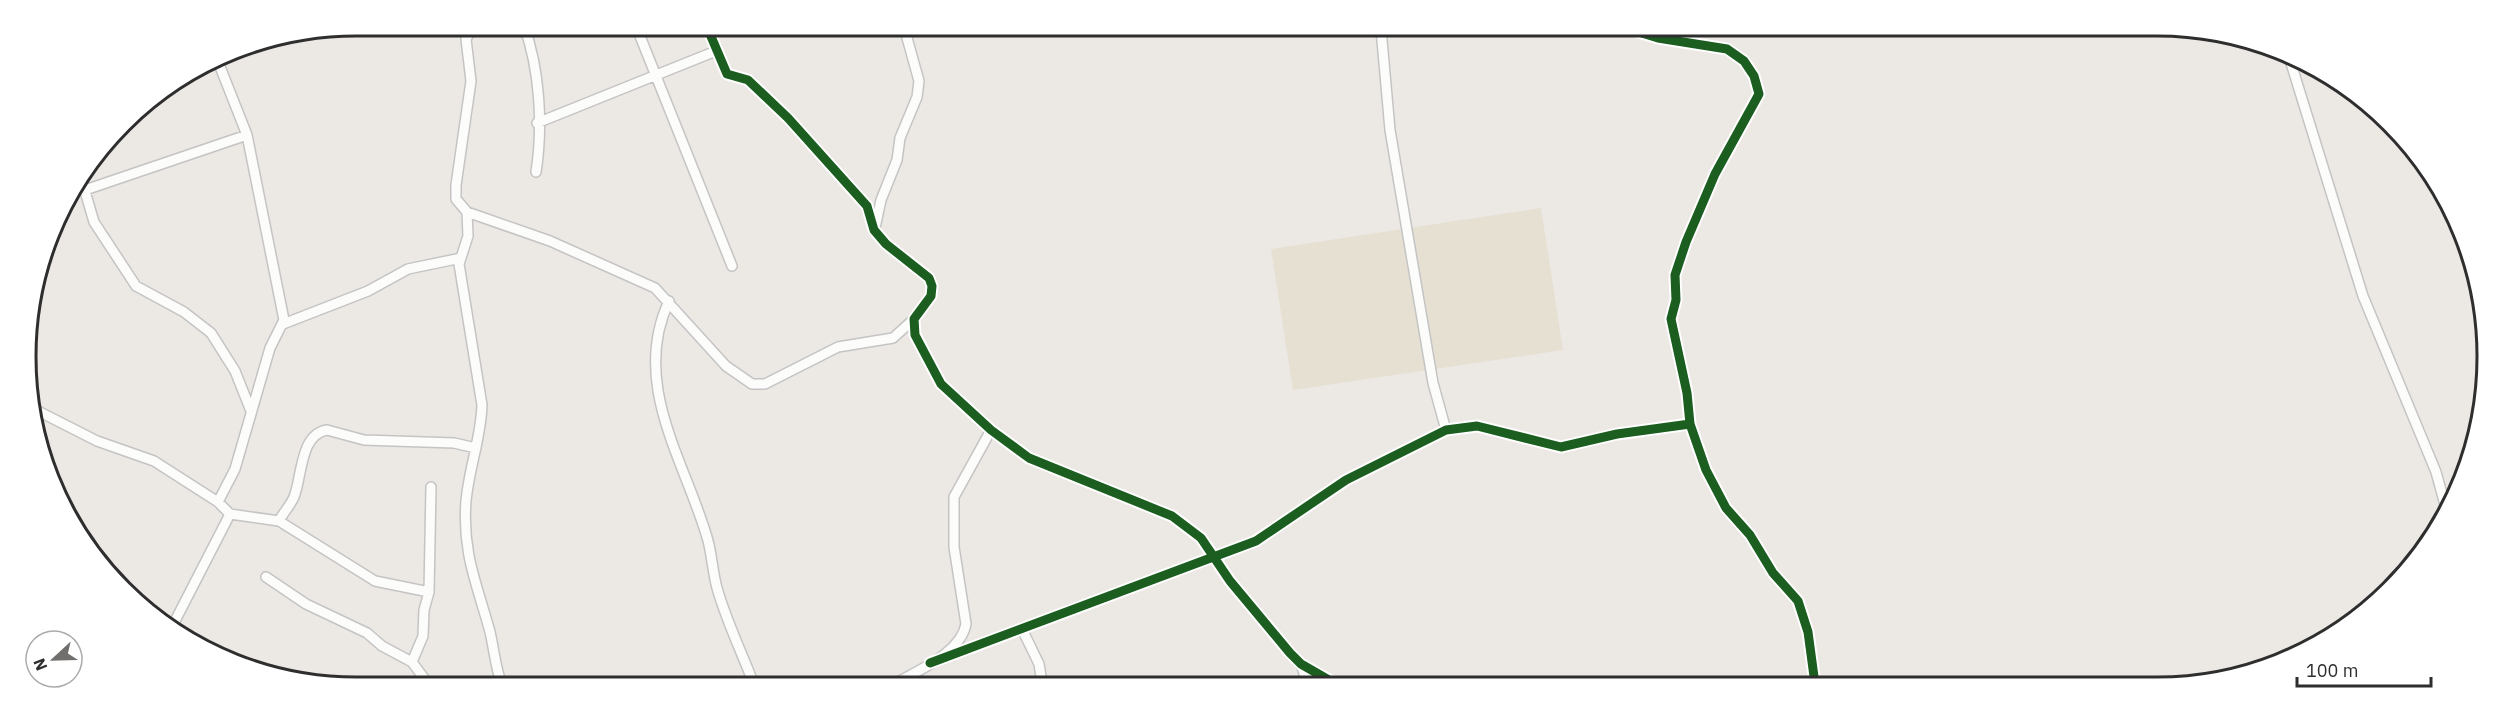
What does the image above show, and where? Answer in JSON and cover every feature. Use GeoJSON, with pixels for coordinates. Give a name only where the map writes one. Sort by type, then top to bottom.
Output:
{"type":"FeatureCollection","features":[{"type":"Feature","properties":{"kind":"street"},"geometry":{"type":"LineString","coordinates":[[468,36],[466,39],[471,81],[456,185],[456,199],[467,212],[550,241],[655,288],[726,366],[753,384],[765,384],[838,346],[893,338],[914,319],[931,296],[932,286],[929,278],[886,244],[874,230],[867,206],[854,189],[753,84],[727,74],[710,36]]}},
{"type":"Feature","properties":{"kind":"street"},"geometry":{"type":"LineString","coordinates":[[526,36],[537,81],[537,123],[540,144],[536,172]]}},
{"type":"Feature","properties":{"kind":"street"},"geometry":{"type":"LineString","coordinates":[[640,36],[732,266]]}},
{"type":"Feature","properties":{"kind":"street"},"geometry":{"type":"LineString","coordinates":[[874,230],[881,200],[897,160],[900,138],[917,97],[919,81],[906,36]]}},
{"type":"Feature","properties":{"kind":"street"},"geometry":{"type":"LineString","coordinates":[[1382,36],[1394,153],[1433,382],[1446,430]]}},
{"type":"Feature","properties":{"kind":"street"},"geometry":{"type":"LineString","coordinates":[[1652,36],[1727,49],[1744,62],[1759,89],[1759,94],[1711,183],[1675,275],[1676,300],[1671,319],[1690,424],[1706,471],[1726,508],[1750,535],[1773,573],[1798,600],[1808,632],[1814,677]]}},
{"type":"Feature","properties":{"kind":"street"},"geometry":{"type":"LineString","coordinates":[[537,123],[716,51]]}},
{"type":"Feature","properties":{"kind":"street"},"geometry":{"type":"LineString","coordinates":[[2292,66],[2363,296],[2436,472],[2443,499]]}},
{"type":"Feature","properties":{"kind":"street"},"geometry":{"type":"LineString","coordinates":[[218,502],[235,469],[270,348],[282,324],[273,258],[247,135],[220,67]]}},
{"type":"Feature","properties":{"kind":"street"},"geometry":{"type":"LineString","coordinates":[[86,185],[247,135]]}},
{"type":"Feature","properties":{"kind":"street"},"geometry":{"type":"LineString","coordinates":[[84,188],[94,222],[136,286],[184,312],[212,333],[236,371],[251,411]]}},
{"type":"Feature","properties":{"kind":"street"},"geometry":{"type":"LineString","coordinates":[[467,212],[468,236],[459,264],[482,405],[482,429],[466,500],[466,543],[469,568],[490,634],[494,662],[499,677]]}},
{"type":"Feature","properties":{"kind":"street"},"geometry":{"type":"LineString","coordinates":[[282,324],[369,291],[408,269],[460,258]]}},
{"type":"Feature","properties":{"kind":"street"},"geometry":{"type":"LineString","coordinates":[[669,301],[657,345],[655,382],[679,466],[706,534],[727,620],[751,677]]}},
{"type":"Feature","properties":{"kind":"street"},"geometry":{"type":"LineString","coordinates":[[914,319],[918,342],[941,384],[990,430],[1029,458],[1172,516],[1201,538],[1230,582],[1301,664],[1324,677]]}},
{"type":"Feature","properties":{"kind":"street"},"geometry":{"type":"LineString","coordinates":[[41,413],[97,441],[154,461],[218,502],[230,514],[279,521],[375,581],[429,592]]}},
{"type":"Feature","properties":{"kind":"street"},"geometry":{"type":"LineString","coordinates":[[930,663],[1256,541],[1346,480],[1446,430],[1477,426],[1561,447],[1617,434],[1690,424]]}},
{"type":"Feature","properties":{"kind":"street"},"geometry":{"type":"LineString","coordinates":[[906,677],[958,642],[965,631],[966,624],[954,547],[954,497],[990,430]]}},
{"type":"Feature","properties":{"kind":"street"},"geometry":{"type":"LineString","coordinates":[[279,521],[294,496],[304,456],[314,435],[321,431],[364,440],[454,443],[477,448]]}},
{"type":"Feature","properties":{"kind":"street"},"geometry":{"type":"LineString","coordinates":[[412,662],[423,636],[424,610],[429,592],[431,487]]}},
{"type":"Feature","properties":{"kind":"street"},"geometry":{"type":"LineString","coordinates":[[175,621],[230,514]]}},
{"type":"Feature","properties":{"kind":"street"},"geometry":{"type":"LineString","coordinates":[[266,577],[306,604],[367,633],[382,646],[412,662],[423,677]]}},
{"type":"Feature","properties":{"kind":"street"},"geometry":{"type":"LineString","coordinates":[[1022,629],[1039,664],[1041,677]]}},
{"type":"Feature","properties":{"kind":"street"},"geometry":{"type":"LineString","coordinates":[[1301,664],[1305,677]]}},
{"type":"Feature","properties":{"kind":"shaded area"},"geometry":{"type":"Polygon","coordinates":[[[1541,208],[1563,350],[1293,390],[1271,249],[1541,208]]]}},
{"type":"Feature","properties":{"kind":"cycle path"},"geometry":{"type":"LineString","coordinates":[[711,36],[727,74],[748,80],[788,118],[867,206],[874,230],[886,244],[929,278],[932,286],[931,296],[914,319],[915,335],[941,384],[991,430],[1029,458],[1172,516],[1201,538],[1230,581],[1290,653],[1301,664],[1324,677]]}},
{"type":"Feature","properties":{"kind":"cycle path"},"geometry":{"type":"LineString","coordinates":[[1652,36],[1727,49],[1744,61],[1754,76],[1759,94],[1715,174],[1686,242],[1675,275],[1676,300],[1671,319],[1687,393],[1690,424],[1706,470],[1726,508],[1750,535],[1773,573],[1798,601],[1808,632],[1814,677]]}},
{"type":"Feature","properties":{"kind":"cycle path"},"geometry":{"type":"LineString","coordinates":[[930,663],[1256,541],[1346,480],[1446,430],[1477,426],[1561,447],[1617,434],[1690,424]]}}]}
